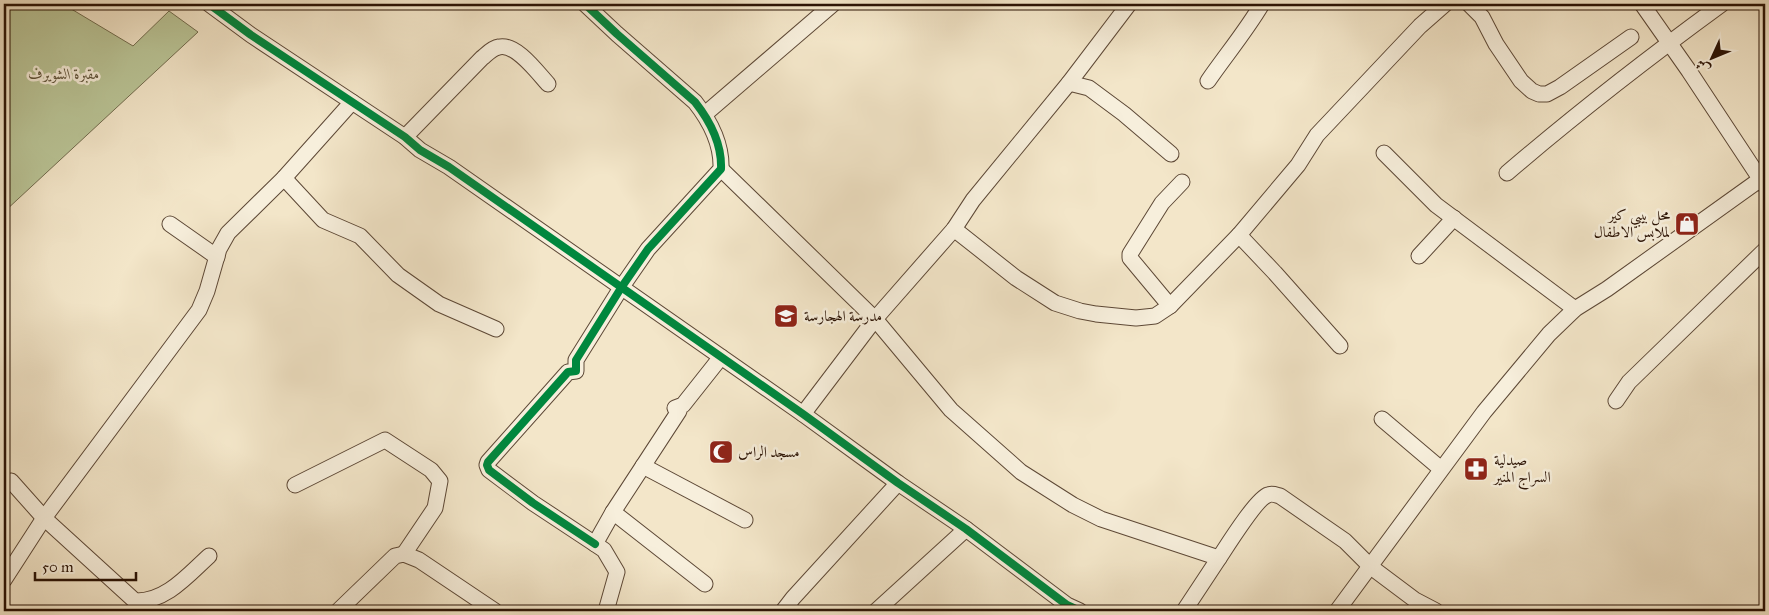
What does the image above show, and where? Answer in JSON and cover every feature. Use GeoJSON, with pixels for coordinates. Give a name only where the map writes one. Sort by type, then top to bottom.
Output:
{"type":"FeatureCollection","features":[{"type":"Feature","properties":{"kind":"street"},"geometry":{"type":"LineString","coordinates":[[209,4],[251,35],[405,137],[420,150],[449,167],[966,529],[1067,605],[1080,611]]}},
{"type":"Feature","properties":{"kind":"street"},"geometry":{"type":"LineString","coordinates":[[585,4],[695,102],[705,114],[714,131],[721,158],[721,169],[648,249],[620,288],[576,360],[576,371],[568,372],[487,465],[489,470],[533,503],[604,550],[618,572],[606,611]]}},
{"type":"Feature","properties":{"kind":"street"},"geometry":{"type":"LineString","coordinates":[[705,114],[833,4]]}},
{"type":"Feature","properties":{"kind":"street"},"geometry":{"type":"LineString","coordinates":[[803,414],[875,319],[954,229],[973,200],[1069,83],[1129,4]]}},
{"type":"Feature","properties":{"kind":"street"},"geometry":{"type":"LineString","coordinates":[[1208,81],[1247,29],[1262,4]]}},
{"type":"Feature","properties":{"kind":"street"},"geometry":{"type":"LineString","coordinates":[[954,229],[1016,278],[1054,303],[1096,314],[1136,318],[1155,316],[1170,306],[1239,235],[1298,165],[1317,135],[1420,26],[1445,4]]}},
{"type":"Feature","properties":{"kind":"street"},"geometry":{"type":"LineString","coordinates":[[1469,4],[1482,17],[1496,44],[1521,81],[1532,91],[1539,94],[1547,94],[1560,87],[1631,37]]}},
{"type":"Feature","properties":{"kind":"street"},"geometry":{"type":"LineString","coordinates":[[1337,611],[1484,412],[1529,357],[1575,309],[1764,181],[1642,4]]}},
{"type":"Feature","properties":{"kind":"street"},"geometry":{"type":"LineString","coordinates":[[1507,174],[1569,120],[1669,42],[1722,4]]}},
{"type":"Feature","properties":{"kind":"street"},"geometry":{"type":"LineString","coordinates":[[405,137],[482,58],[498,47],[508,47],[517,51],[548,84]]}},
{"type":"Feature","properties":{"kind":"street"},"geometry":{"type":"LineString","coordinates":[[1069,83],[1089,88],[1124,114],[1170,154]]}},
{"type":"Feature","properties":{"kind":"street"},"geometry":{"type":"LineString","coordinates":[[4,580],[44,518],[199,310],[207,291],[219,248],[228,233],[284,178],[352,102]]}},
{"type":"Feature","properties":{"kind":"street"},"geometry":{"type":"LineString","coordinates":[[1384,153],[1436,205],[1575,309]]}},
{"type":"Feature","properties":{"kind":"street"},"geometry":{"type":"LineString","coordinates":[[721,169],[875,319],[951,410],[1021,472],[1073,505],[1101,519],[1219,558]]}},
{"type":"Feature","properties":{"kind":"street"},"geometry":{"type":"LineString","coordinates":[[284,178],[323,220],[360,236],[398,275],[439,304],[496,329]]}},
{"type":"Feature","properties":{"kind":"street"},"geometry":{"type":"LineString","coordinates":[[1170,306],[1136,267],[1130,258],[1130,254],[1162,203],[1182,182]]}},
{"type":"Feature","properties":{"kind":"street"},"geometry":{"type":"LineString","coordinates":[[1419,256],[1454,218]]}},
{"type":"Feature","properties":{"kind":"street"},"geometry":{"type":"LineString","coordinates":[[170,224],[217,257]]}},
{"type":"Feature","properties":{"kind":"street"},"geometry":{"type":"LineString","coordinates":[[1239,235],[1340,346]]}},
{"type":"Feature","properties":{"kind":"street"},"geometry":{"type":"LineString","coordinates":[[1616,401],[1630,382],[1765,250]]}},
{"type":"Feature","properties":{"kind":"street"},"geometry":{"type":"LineString","coordinates":[[595,544],[613,512],[679,412],[675,408],[683,405],[721,357]]}},
{"type":"Feature","properties":{"kind":"street"},"geometry":{"type":"LineString","coordinates":[[1382,419],[1441,469]]}},
{"type":"Feature","properties":{"kind":"street"},"geometry":{"type":"LineString","coordinates":[[295,485],[386,440],[431,470],[440,482],[436,508],[404,554]]}},
{"type":"Feature","properties":{"kind":"street"},"geometry":{"type":"LineString","coordinates":[[643,466],[745,520]]}},
{"type":"Feature","properties":{"kind":"street"},"geometry":{"type":"LineString","coordinates":[[11,481],[44,518],[135,601],[146,602],[158,598],[177,585],[209,556]]}},
{"type":"Feature","properties":{"kind":"street"},"geometry":{"type":"LineString","coordinates":[[783,611],[898,483]]}},
{"type":"Feature","properties":{"kind":"street"},"geometry":{"type":"LineString","coordinates":[[1184,611],[1260,500],[1270,494],[1280,496],[1345,541],[1371,567],[1415,600],[1436,611]]}},
{"type":"Feature","properties":{"kind":"street"},"geometry":{"type":"LineString","coordinates":[[613,512],[705,584]]}},
{"type":"Feature","properties":{"kind":"street"},"geometry":{"type":"LineString","coordinates":[[876,611],[966,529]]}},
{"type":"Feature","properties":{"kind":"street"},"geometry":{"type":"LineString","coordinates":[[338,611],[395,556],[404,554],[419,560],[495,611]]}},
{"type":"Feature","properties":{"kind":"green space","name":"مقبرة الشويرف"},"geometry":{"type":"Polygon","coordinates":[[[4,4],[63,4],[133,46],[169,11],[198,32],[4,212],[4,4]]]}},
{"type":"Feature","properties":{"kind":"cycle path"},"geometry":{"type":"LineString","coordinates":[[209,4],[251,35],[405,137],[420,150],[449,167],[966,529],[1067,605],[1080,611]]}},
{"type":"Feature","properties":{"kind":"cycle path"},"geometry":{"type":"LineString","coordinates":[[585,4],[695,102],[706,117],[714,133],[721,160],[721,169],[648,249],[621,288],[576,360],[576,371],[568,372],[487,465],[489,470],[533,503],[595,544]]}},
{"type":"Feature","properties":{"kind":"place","name":"محل بيبي كير لملابس الاطفال"},"geometry":{"type":"Point","coordinates":[1687,224]}},
{"type":"Feature","properties":{"kind":"place","name":"مدرسة الهجارسة"},"geometry":{"type":"Point","coordinates":[786,316]}},
{"type":"Feature","properties":{"kind":"place","name":"مسجد الراس"},"geometry":{"type":"Point","coordinates":[721,452]}},
{"type":"Feature","properties":{"kind":"place","name":"صيدلية السراج المنير"},"geometry":{"type":"Point","coordinates":[1476,469]}}]}
